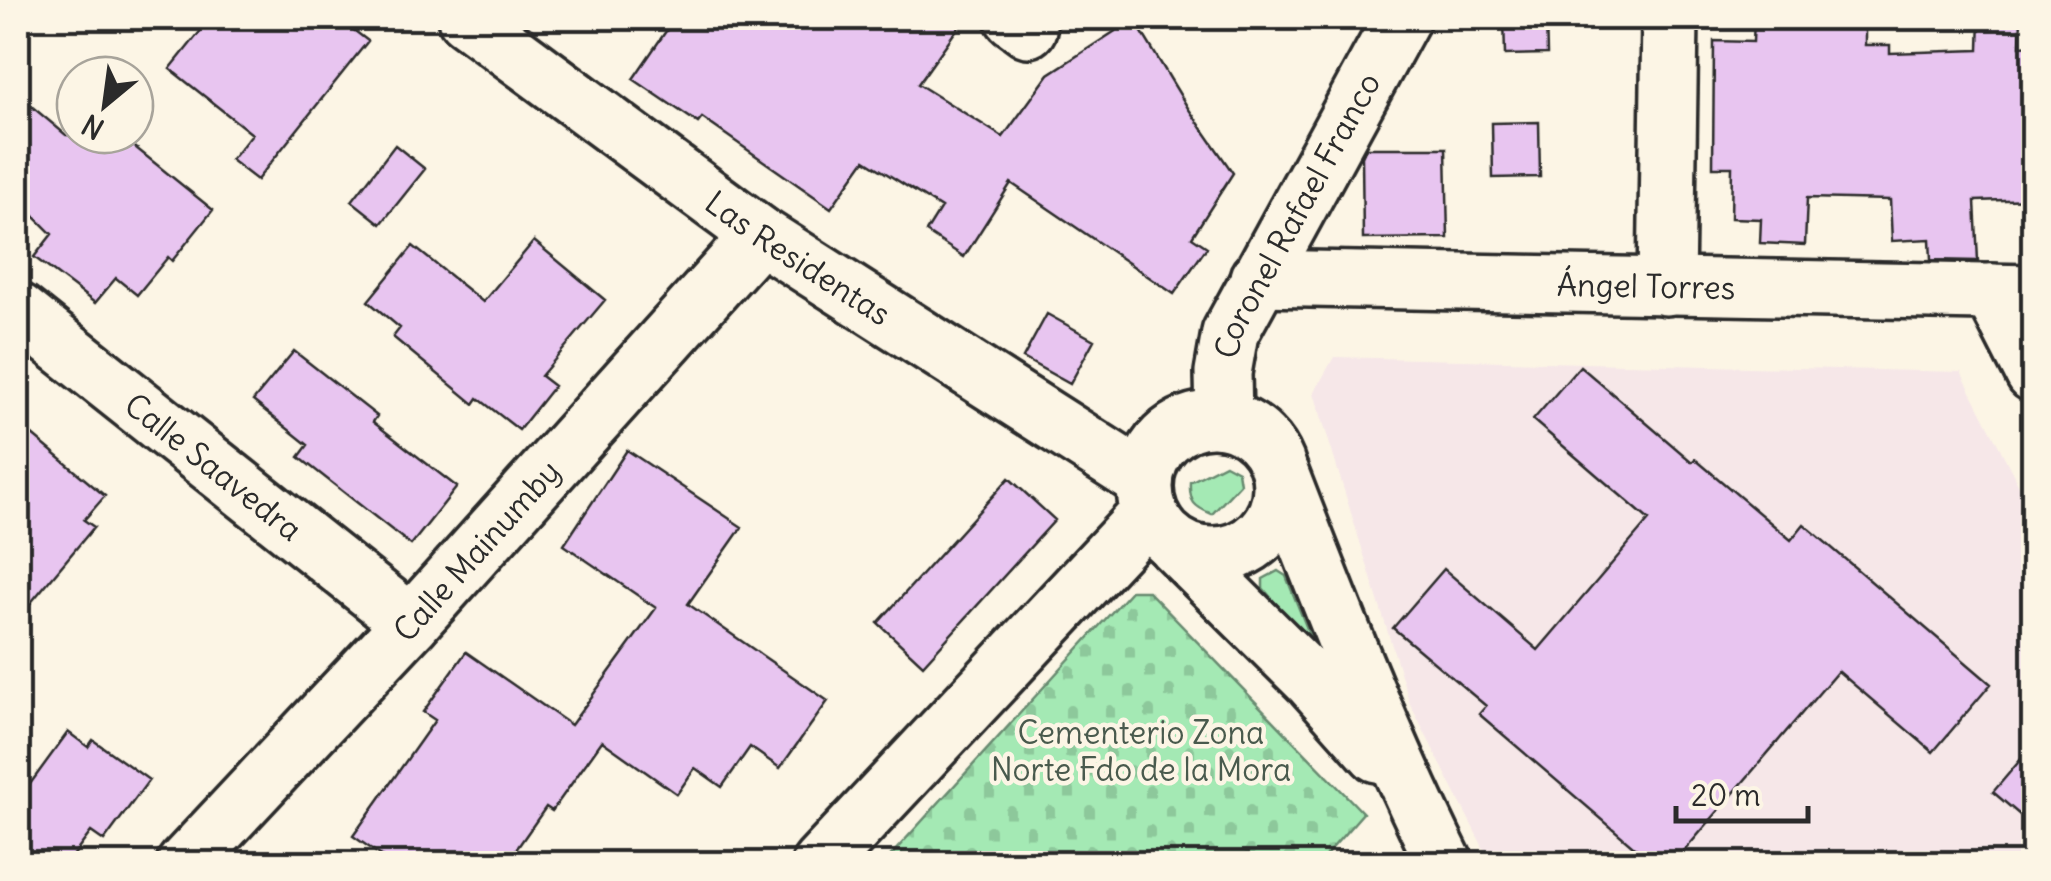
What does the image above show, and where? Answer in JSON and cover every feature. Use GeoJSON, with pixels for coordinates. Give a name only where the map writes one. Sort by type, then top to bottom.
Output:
{"type":"FeatureCollection","features":[{"type":"Feature","properties":{"kind":"street","name":"Las Residentas"},"geometry":{"type":"LineString","coordinates":[[466,18],[760,235],[1156,513],[1408,790]]}},
{"type":"Feature","properties":{"kind":"street","name":"Coronel Rafael Franco"},"geometry":{"type":"LineString","coordinates":[[1224,420],[1223,373],[1230,332],[1402,18]]}},
{"type":"Feature","properties":{"kind":"street"},"geometry":{"type":"LineString","coordinates":[[1666,287],[1670,18]]}},
{"type":"Feature","properties":{"kind":"street","name":"Calle Mainumby"},"geometry":{"type":"LineString","coordinates":[[186,864],[411,623],[760,235]]}},
{"type":"Feature","properties":{"kind":"street","name":"Ángel Torres"},"geometry":{"type":"LineString","coordinates":[[1258,278],[2013,293]]}},
{"type":"Feature","properties":{"kind":"street"},"geometry":{"type":"LineString","coordinates":[[2013,293],[2034,374]]}},
{"type":"Feature","properties":{"kind":"street","name":"Calle Saavedra"},"geometry":{"type":"LineString","coordinates":[[18,312],[411,623]]}},
{"type":"Feature","properties":{"kind":"street"},"geometry":{"type":"LineString","coordinates":[[1202,420],[1224,420],[1243,426],[1273,454],[1280,473],[1281,496],[1275,519],[1261,537],[1242,550],[1219,556],[1197,554],[1156,513],[1150,459],[1162,440],[1180,427],[1202,420]]}},
{"type":"Feature","properties":{"kind":"street","name":"Las Residentas"},"geometry":{"type":"LineString","coordinates":[[1280,473],[1408,790],[1445,864]]}},
{"type":"Feature","properties":{"kind":"street"},"geometry":{"type":"LineString","coordinates":[[820,864],[1156,513]]}},
{"type":"Feature","properties":{"kind":"shaded area"},"geometry":{"type":"Polygon","coordinates":[[[1334,357],[1961,372],[2033,513],[2033,863],[1491,863],[1410,704],[1314,393],[1334,357]]]}},
{"type":"Feature","properties":{"kind":"green space"},"geometry":{"type":"Polygon","coordinates":[[[1225,464],[1238,471],[1240,484],[1212,514],[1194,503],[1190,482],[1225,464]]]}},
{"type":"Feature","properties":{"kind":"green space"},"geometry":{"type":"Polygon","coordinates":[[[1278,571],[1286,576],[1312,647],[1263,588],[1263,579],[1278,571]]]}},
{"type":"Feature","properties":{"kind":"green space","name":"Cementerio Zona Norte Fdo de la Mora"},"geometry":{"type":"Polygon","coordinates":[[[1131,591],[1148,591],[1363,813],[1319,863],[884,863],[1131,591]]]}},
{"type":"Feature","properties":{"kind":"building"},"geometry":{"type":"Polygon","coordinates":[[[211,18],[338,18],[368,41],[257,180],[231,160],[252,134],[170,69],[211,18]]]}},
{"type":"Feature","properties":{"kind":"building"},"geometry":{"type":"Polygon","coordinates":[[[675,18],[965,18],[918,84],[1003,137],[1049,74],[1134,19],[1233,173],[1192,237],[1207,247],[1174,294],[1011,183],[964,257],[926,232],[941,208],[865,160],[831,208],[702,118],[698,123],[633,79],[675,18]]]}},
{"type":"Feature","properties":{"kind":"building"},"geometry":{"type":"Polygon","coordinates":[[[1504,18],[1546,18],[1547,54],[1505,55],[1504,18]]]}},
{"type":"Feature","properties":{"kind":"building"},"geometry":{"type":"Polygon","coordinates":[[[1754,18],[1865,18],[1865,45],[1890,45],[1890,53],[1979,50],[1980,18],[2021,18],[2020,46],[2034,45],[2034,199],[1975,201],[1978,261],[1931,260],[1930,239],[1892,241],[1890,200],[1807,198],[1805,245],[1760,243],[1761,219],[1731,218],[1732,167],[1713,167],[1714,41],[1753,42],[1754,18]]]}},
{"type":"Feature","properties":{"kind":"building"},"geometry":{"type":"Polygon","coordinates":[[[18,95],[55,126],[55,155],[145,155],[213,210],[172,261],[168,257],[137,295],[116,278],[95,303],[34,257],[52,234],[18,200],[18,95]]]}},
{"type":"Feature","properties":{"kind":"building"},"geometry":{"type":"Polygon","coordinates":[[[1539,122],[1540,177],[1493,178],[1492,123],[1539,122]]]}},
{"type":"Feature","properties":{"kind":"building"},"geometry":{"type":"Polygon","coordinates":[[[395,145],[425,169],[381,224],[352,201],[395,145]]]}},
{"type":"Feature","properties":{"kind":"building"},"geometry":{"type":"Polygon","coordinates":[[[1366,148],[1446,148],[1448,238],[1363,239],[1362,157],[1366,148]]]}},
{"type":"Feature","properties":{"kind":"building"},"geometry":{"type":"Polygon","coordinates":[[[534,241],[605,300],[541,376],[554,386],[519,430],[478,398],[474,404],[393,337],[400,328],[368,301],[413,246],[483,302],[534,241]]]}},
{"type":"Feature","properties":{"kind":"building"},"geometry":{"type":"Polygon","coordinates":[[[1047,314],[1094,340],[1070,384],[1023,358],[1047,314]]]}},
{"type":"Feature","properties":{"kind":"building"},"geometry":{"type":"Polygon","coordinates":[[[294,351],[377,416],[373,422],[457,487],[411,545],[299,457],[308,445],[253,401],[294,351]]]}},
{"type":"Feature","properties":{"kind":"building"},"geometry":{"type":"Polygon","coordinates":[[[1580,366],[1791,540],[1804,524],[1991,684],[1933,752],[1838,671],[1673,864],[1654,864],[1479,714],[1486,706],[1393,628],[1444,569],[1538,650],[1649,520],[1533,420],[1580,366]]]}},
{"type":"Feature","properties":{"kind":"building"},"geometry":{"type":"Polygon","coordinates":[[[18,423],[105,496],[84,520],[94,527],[18,618],[18,423]]]}},
{"type":"Feature","properties":{"kind":"building"},"geometry":{"type":"Polygon","coordinates":[[[627,450],[742,527],[688,604],[828,701],[780,768],[750,747],[722,787],[695,768],[677,794],[602,741],[552,811],[546,807],[506,864],[393,864],[353,836],[435,720],[423,712],[466,652],[571,725],[656,608],[564,545],[627,450]]]}},
{"type":"Feature","properties":{"kind":"building"},"geometry":{"type":"Polygon","coordinates":[[[1009,478],[1055,520],[923,665],[878,623],[1009,478]]]}},
{"type":"Feature","properties":{"kind":"building"},"geometry":{"type":"Polygon","coordinates":[[[68,732],[88,747],[93,740],[149,780],[104,841],[91,832],[67,864],[18,864],[18,776],[30,784],[68,732]]]}},
{"type":"Feature","properties":{"kind":"building"},"geometry":{"type":"Polygon","coordinates":[[[2034,744],[2034,827],[1993,792],[2034,744]]]}}]}
